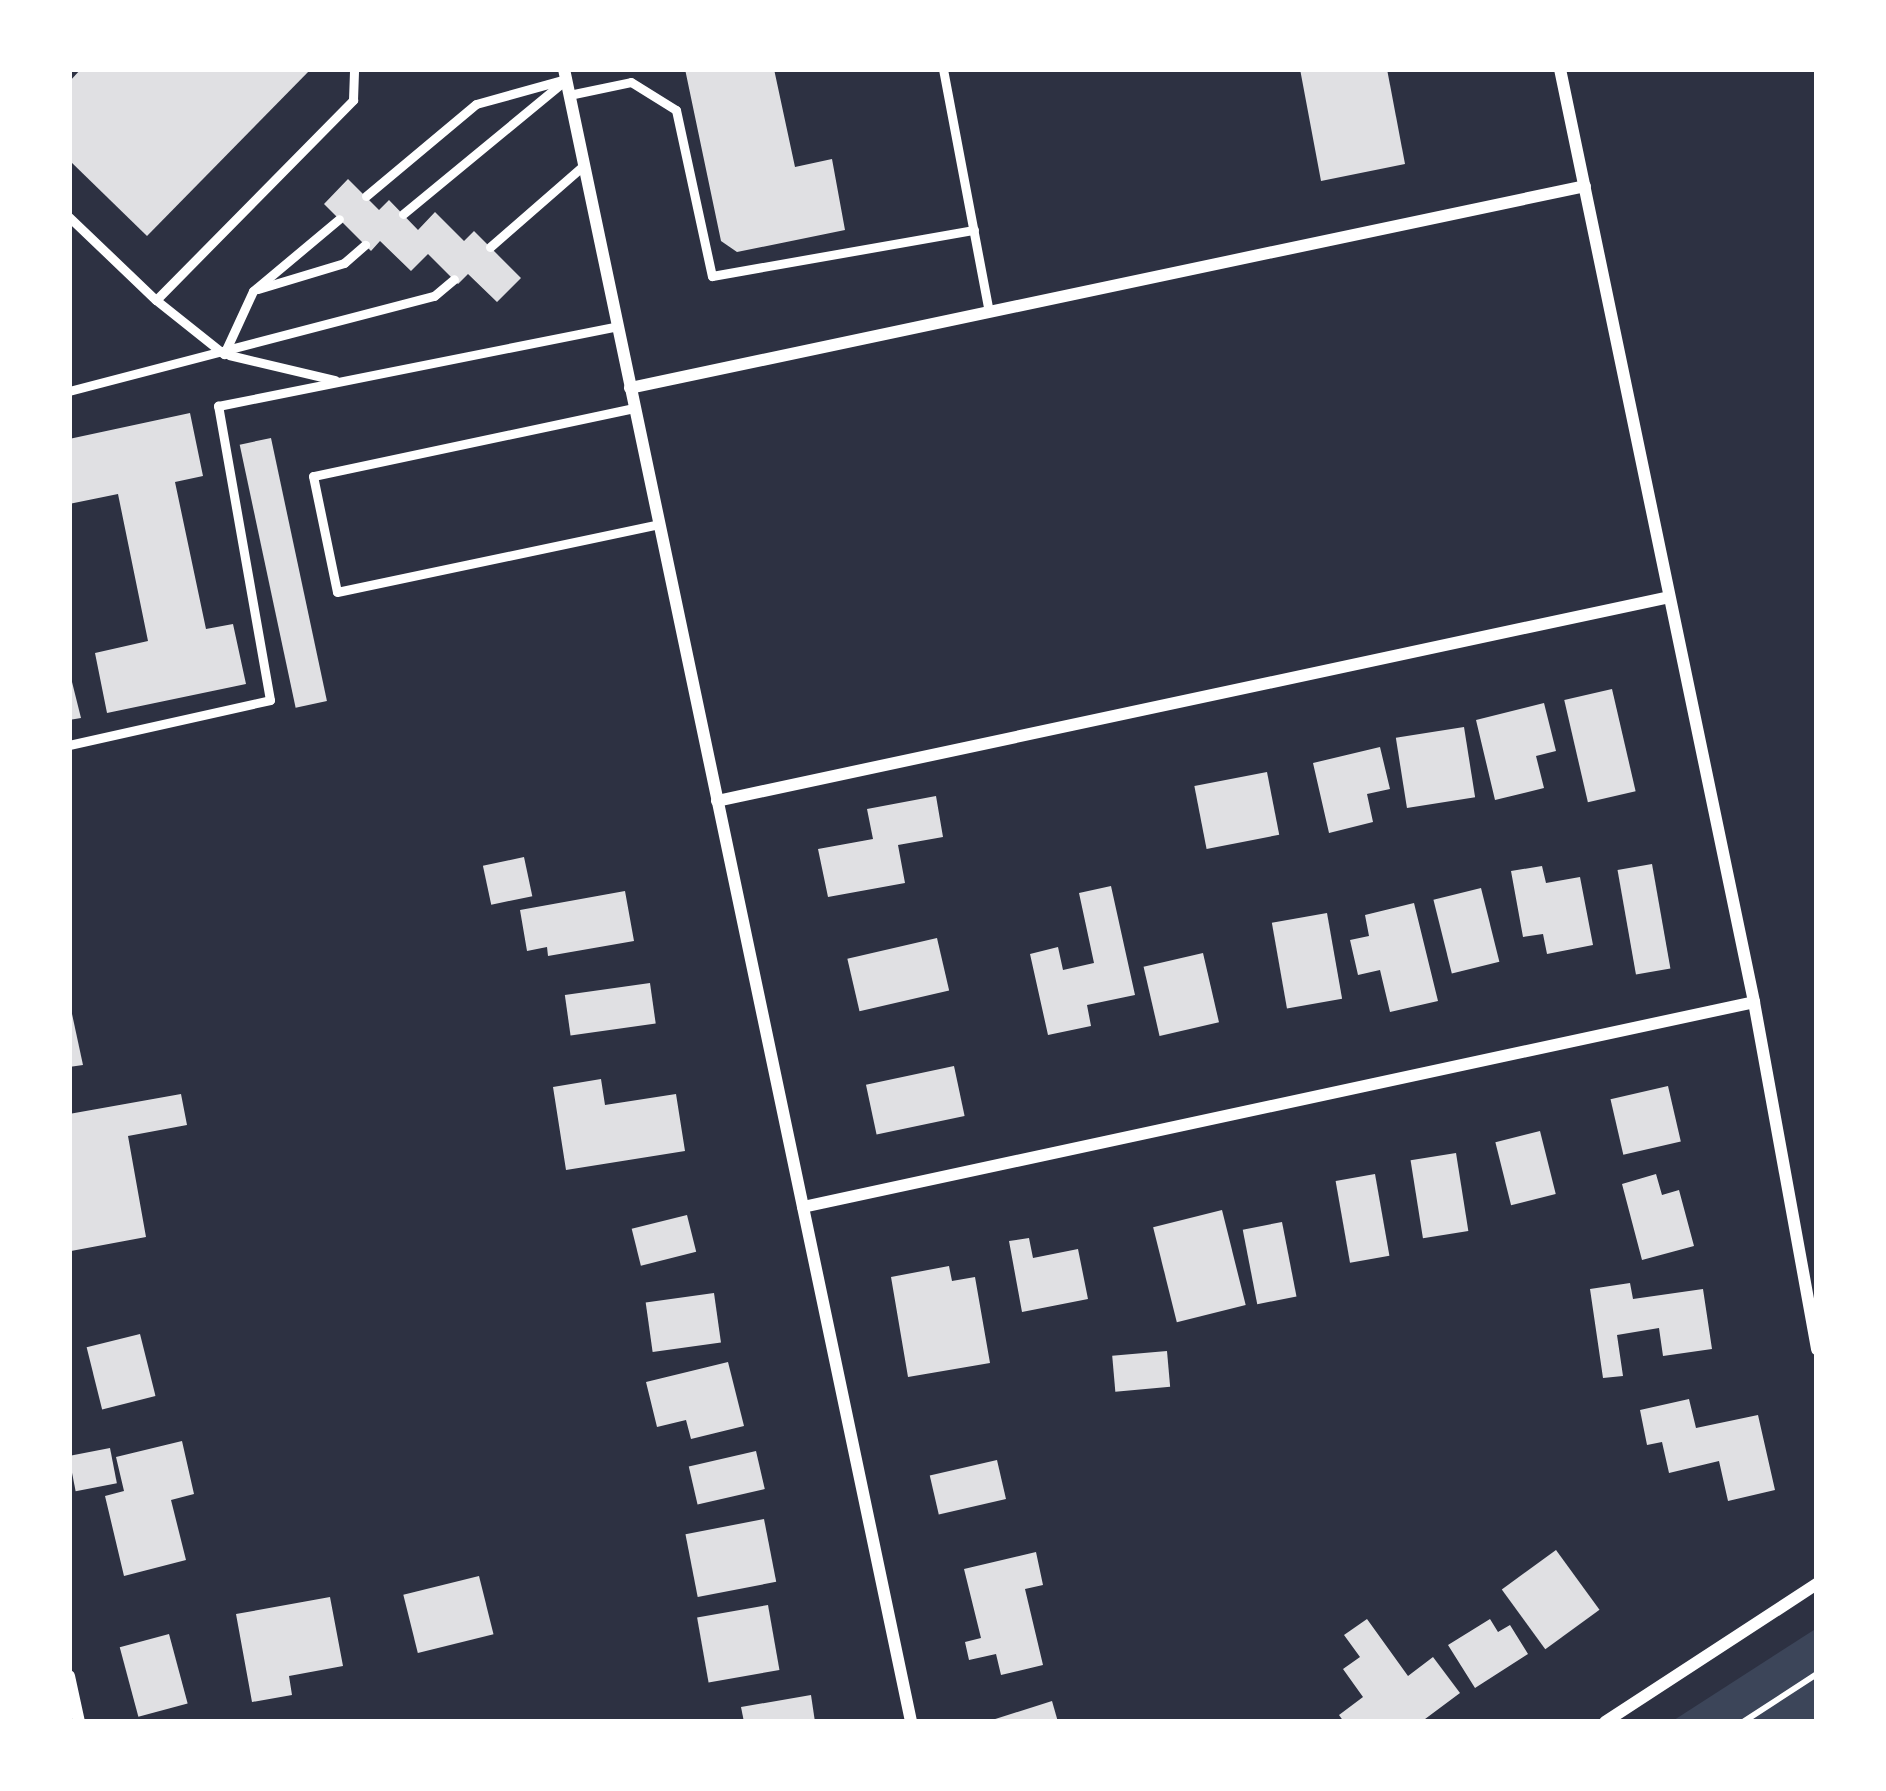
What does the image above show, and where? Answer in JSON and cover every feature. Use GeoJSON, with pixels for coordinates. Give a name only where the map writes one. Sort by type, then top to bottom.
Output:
{"type":"FeatureCollection","features":[{"type":"Feature","properties":{"kind":"street"},"geometry":{"type":"LineString","coordinates":[[1560,69],[1665,598],[1754,1002],[1817,1349]]}},
{"type":"Feature","properties":{"kind":"street"},"geometry":{"type":"LineString","coordinates":[[565,74],[911,1722]]}},
{"type":"Feature","properties":{"kind":"street"},"geometry":{"type":"LineString","coordinates":[[630,388],[1585,186]]}},
{"type":"Feature","properties":{"kind":"street"},"geometry":{"type":"LineString","coordinates":[[717,801],[1665,598]]}},
{"type":"Feature","properties":{"kind":"street"},"geometry":{"type":"LineString","coordinates":[[803,1207],[1754,1002]]}},
{"type":"Feature","properties":{"kind":"street"},"geometry":{"type":"LineString","coordinates":[[1605,1722],[1817,1584]]}},
{"type":"Feature","properties":{"kind":"street"},"geometry":{"type":"LineString","coordinates":[[69,1676],[79,1722]]}},
{"type":"Feature","properties":{"kind":"lane"},"geometry":{"type":"LineString","coordinates":[[156,300],[352,100],[354,69]]}},
{"type":"Feature","properties":{"kind":"lane"},"geometry":{"type":"LineString","coordinates":[[944,69],[989,312]]}},
{"type":"Feature","properties":{"kind":"lane"},"geometry":{"type":"LineString","coordinates":[[366,196],[476,104],[565,74]]}},
{"type":"Feature","properties":{"kind":"lane"},"geometry":{"type":"LineString","coordinates":[[403,214],[565,74]]}},
{"type":"Feature","properties":{"kind":"lane"},"geometry":{"type":"LineString","coordinates":[[569,95],[631,82],[676,110],[712,276],[974,230]]}},
{"type":"Feature","properties":{"kind":"lane"},"geometry":{"type":"LineString","coordinates":[[490,248],[584,165]]}},
{"type":"Feature","properties":{"kind":"lane"},"geometry":{"type":"LineString","coordinates":[[69,217],[156,300],[224,354],[343,382]]}},
{"type":"Feature","properties":{"kind":"lane"},"geometry":{"type":"LineString","coordinates":[[224,354],[253,291],[339,219]]}},
{"type":"Feature","properties":{"kind":"lane"},"geometry":{"type":"LineString","coordinates":[[253,291],[344,262],[365,245]]}},
{"type":"Feature","properties":{"kind":"lane"},"geometry":{"type":"LineString","coordinates":[[69,391],[434,296],[454,280]]}},
{"type":"Feature","properties":{"kind":"lane"},"geometry":{"type":"LineString","coordinates":[[69,745],[270,700],[218,406],[618,326]]}},
{"type":"Feature","properties":{"kind":"lane"},"geometry":{"type":"LineString","coordinates":[[634,408],[313,476],[338,592],[659,524]]}},
{"type":"Feature","properties":{"kind":"path"},"geometry":{"type":"LineString","coordinates":[[1743,1722],[1817,1674]]}},
{"type":"Feature","properties":{"kind":"shaded area"},"geometry":{"type":"Polygon","coordinates":[[[1817,1628],[1817,1722],[1671,1722],[1817,1628]]]}},
{"type":"Feature","properties":{"kind":"building"},"geometry":{"type":"Polygon","coordinates":[[[81,69],[311,69],[147,236],[69,160],[69,82],[81,69]]]}},
{"type":"Feature","properties":{"kind":"building"},"geometry":{"type":"Polygon","coordinates":[[[685,69],[774,69],[795,167],[832,159],[845,230],[737,252],[721,241],[685,69]]]}},
{"type":"Feature","properties":{"kind":"building"},"geometry":{"type":"Polygon","coordinates":[[[1300,69],[1387,69],[1405,164],[1321,181],[1300,69]]]}},
{"type":"Feature","properties":{"kind":"building"},"geometry":{"type":"Polygon","coordinates":[[[348,179],[379,210],[389,200],[418,230],[435,212],[464,241],[474,231],[521,278],[497,302],[468,274],[458,284],[428,254],[411,271],[380,241],[371,251],[324,204],[348,179]]]}},
{"type":"Feature","properties":{"kind":"building"},"geometry":{"type":"Polygon","coordinates":[[[190,413],[203,476],[175,482],[206,629],[233,624],[246,684],[107,713],[95,653],[148,641],[118,494],[69,504],[69,439],[190,413]]]}},
{"type":"Feature","properties":{"kind":"building"},"geometry":{"type":"Polygon","coordinates":[[[271,438],[327,701],[296,708],[240,445],[271,438]]]}},
{"type":"Feature","properties":{"kind":"building"},"geometry":{"type":"Polygon","coordinates":[[[69,670],[81,718],[69,720],[69,670]]]}},
{"type":"Feature","properties":{"kind":"building"},"geometry":{"type":"Polygon","coordinates":[[[1612,689],[1636,791],[1588,802],[1564,700],[1612,689]]]}},
{"type":"Feature","properties":{"kind":"building"},"geometry":{"type":"Polygon","coordinates":[[[1544,703],[1556,751],[1536,756],[1544,788],[1495,800],[1476,720],[1544,703]]]}},
{"type":"Feature","properties":{"kind":"building"},"geometry":{"type":"Polygon","coordinates":[[[1464,727],[1475,797],[1407,808],[1396,738],[1464,727]]]}},
{"type":"Feature","properties":{"kind":"building"},"geometry":{"type":"Polygon","coordinates":[[[1380,747],[1390,789],[1367,794],[1373,822],[1329,833],[1313,763],[1380,747]]]}},
{"type":"Feature","properties":{"kind":"building"},"geometry":{"type":"Polygon","coordinates":[[[1267,772],[1279,835],[1207,849],[1194,786],[1267,772]]]}},
{"type":"Feature","properties":{"kind":"building"},"geometry":{"type":"Polygon","coordinates":[[[936,796],[943,837],[898,845],[905,883],[828,897],[818,849],[873,839],[867,809],[936,796]]]}},
{"type":"Feature","properties":{"kind":"building"},"geometry":{"type":"Polygon","coordinates":[[[524,857],[532,896],[491,905],[483,866],[524,857]]]}},
{"type":"Feature","properties":{"kind":"building"},"geometry":{"type":"Polygon","coordinates":[[[1652,864],[1670,968],[1636,974],[1618,870],[1652,864]]]}},
{"type":"Feature","properties":{"kind":"building"},"geometry":{"type":"Polygon","coordinates":[[[1542,866],[1546,883],[1580,877],[1593,945],[1547,954],[1543,934],[1523,937],[1511,871],[1542,866]]]}},
{"type":"Feature","properties":{"kind":"building"},"geometry":{"type":"Polygon","coordinates":[[[1111,886],[1135,995],[1087,1005],[1091,1026],[1048,1035],[1030,954],[1058,947],[1063,970],[1094,963],[1079,893],[1111,886]]]}},
{"type":"Feature","properties":{"kind":"building"},"geometry":{"type":"Polygon","coordinates":[[[1481,888],[1499,962],[1452,974],[1433,900],[1481,888]]]}},
{"type":"Feature","properties":{"kind":"building"},"geometry":{"type":"Polygon","coordinates":[[[625,891],[634,941],[548,956],[547,947],[527,951],[520,910],[625,891]]]}},
{"type":"Feature","properties":{"kind":"building"},"geometry":{"type":"Polygon","coordinates":[[[1414,903],[1438,1001],[1390,1012],[1380,970],[1358,975],[1350,940],[1369,936],[1365,915],[1414,903]]]}},
{"type":"Feature","properties":{"kind":"building"},"geometry":{"type":"Polygon","coordinates":[[[1327,913],[1342,999],[1287,1008],[1272,923],[1327,913]]]}},
{"type":"Feature","properties":{"kind":"building"},"geometry":{"type":"Polygon","coordinates":[[[937,938],[949,991],[860,1011],[847,959],[937,938]]]}},
{"type":"Feature","properties":{"kind":"building"},"geometry":{"type":"Polygon","coordinates":[[[1203,953],[1219,1022],[1160,1036],[1144,967],[1203,953]]]}},
{"type":"Feature","properties":{"kind":"building"},"geometry":{"type":"Polygon","coordinates":[[[650,983],[656,1024],[571,1036],[565,995],[650,983]]]}},
{"type":"Feature","properties":{"kind":"building"},"geometry":{"type":"Polygon","coordinates":[[[69,1000],[83,1065],[69,1067],[69,1000]]]}},
{"type":"Feature","properties":{"kind":"building"},"geometry":{"type":"Polygon","coordinates":[[[954,1066],[965,1116],[877,1135],[866,1085],[954,1066]]]}},
{"type":"Feature","properties":{"kind":"building"},"geometry":{"type":"Polygon","coordinates":[[[601,1079],[605,1105],[676,1094],[685,1151],[566,1170],[553,1087],[601,1079]]]}},
{"type":"Feature","properties":{"kind":"building"},"geometry":{"type":"Polygon","coordinates":[[[1668,1086],[1681,1142],[1623,1155],[1611,1099],[1668,1086]]]}},
{"type":"Feature","properties":{"kind":"building"},"geometry":{"type":"Polygon","coordinates":[[[181,1094],[187,1125],[128,1136],[146,1237],[71,1251],[69,1114],[181,1094]]]}},
{"type":"Feature","properties":{"kind":"building"},"geometry":{"type":"Polygon","coordinates":[[[1540,1131],[1556,1194],[1511,1205],[1495,1142],[1540,1131]]]}},
{"type":"Feature","properties":{"kind":"building"},"geometry":{"type":"Polygon","coordinates":[[[1456,1153],[1468,1231],[1423,1238],[1411,1160],[1456,1153]]]}},
{"type":"Feature","properties":{"kind":"building"},"geometry":{"type":"Polygon","coordinates":[[[1375,1174],[1389,1256],[1350,1263],[1336,1181],[1375,1174]]]}},
{"type":"Feature","properties":{"kind":"building"},"geometry":{"type":"Polygon","coordinates":[[[1656,1174],[1662,1195],[1679,1190],[1694,1246],[1642,1260],[1622,1184],[1656,1174]]]}},
{"type":"Feature","properties":{"kind":"building"},"geometry":{"type":"Polygon","coordinates":[[[1222,1210],[1246,1305],[1177,1322],[1153,1227],[1222,1210]]]}},
{"type":"Feature","properties":{"kind":"building"},"geometry":{"type":"Polygon","coordinates":[[[687,1215],[696,1252],[641,1266],[632,1229],[687,1215]]]}},
{"type":"Feature","properties":{"kind":"building"},"geometry":{"type":"Polygon","coordinates":[[[1282,1222],[1297,1297],[1257,1304],[1243,1230],[1282,1222]]]}},
{"type":"Feature","properties":{"kind":"building"},"geometry":{"type":"Polygon","coordinates":[[[1029,1238],[1033,1258],[1078,1249],[1088,1299],[1022,1312],[1009,1241],[1029,1238]]]}},
{"type":"Feature","properties":{"kind":"building"},"geometry":{"type":"Polygon","coordinates":[[[949,1266],[952,1281],[975,1277],[990,1363],[908,1377],[891,1277],[949,1266]]]}},
{"type":"Feature","properties":{"kind":"building"},"geometry":{"type":"Polygon","coordinates":[[[1630,1283],[1633,1299],[1703,1289],[1712,1349],[1663,1356],[1659,1328],[1617,1335],[1623,1376],[1603,1378],[1590,1289],[1630,1283]]]}},
{"type":"Feature","properties":{"kind":"building"},"geometry":{"type":"Polygon","coordinates":[[[714,1293],[721,1343],[653,1352],[646,1303],[714,1293]]]}},
{"type":"Feature","properties":{"kind":"building"},"geometry":{"type":"Polygon","coordinates":[[[140,1334],[155,1396],[102,1409],[87,1347],[140,1334]]]}},
{"type":"Feature","properties":{"kind":"building"},"geometry":{"type":"Polygon","coordinates":[[[1167,1351],[1170,1387],[1115,1392],[1112,1356],[1167,1351]]]}},
{"type":"Feature","properties":{"kind":"building"},"geometry":{"type":"Polygon","coordinates":[[[728,1362],[744,1426],[691,1439],[686,1420],[657,1427],[646,1382],[728,1362]]]}},
{"type":"Feature","properties":{"kind":"building"},"geometry":{"type":"Polygon","coordinates":[[[1689,1399],[1696,1428],[1758,1415],[1775,1490],[1728,1501],[1719,1461],[1669,1473],[1662,1442],[1647,1445],[1640,1410],[1689,1399]]]}},
{"type":"Feature","properties":{"kind":"building"},"geometry":{"type":"Polygon","coordinates":[[[182,1441],[194,1494],[171,1500],[186,1560],[124,1576],[105,1496],[124,1491],[116,1457],[182,1441]]]}},
{"type":"Feature","properties":{"kind":"building"},"geometry":{"type":"Polygon","coordinates":[[[110,1448],[117,1483],[76,1491],[69,1456],[110,1448]]]}},
{"type":"Feature","properties":{"kind":"building"},"geometry":{"type":"Polygon","coordinates":[[[756,1451],[765,1489],[698,1505],[689,1467],[756,1451]]]}},
{"type":"Feature","properties":{"kind":"building"},"geometry":{"type":"Polygon","coordinates":[[[997,1460],[1006,1499],[939,1514],[930,1476],[997,1460]]]}},
{"type":"Feature","properties":{"kind":"building"},"geometry":{"type":"Polygon","coordinates":[[[764,1519],[776,1582],[698,1597],[685,1534],[764,1519]]]}},
{"type":"Feature","properties":{"kind":"building"},"geometry":{"type":"Polygon","coordinates":[[[1556,1550],[1599,1610],[1545,1649],[1502,1589],[1556,1550]]]}},
{"type":"Feature","properties":{"kind":"building"},"geometry":{"type":"Polygon","coordinates":[[[1036,1552],[1043,1585],[1025,1589],[1043,1665],[1001,1675],[996,1654],[969,1660],[965,1642],[981,1638],[964,1569],[1036,1552]]]}},
{"type":"Feature","properties":{"kind":"building"},"geometry":{"type":"Polygon","coordinates":[[[479,1576],[494,1634],[418,1653],[403,1595],[479,1576]]]}},
{"type":"Feature","properties":{"kind":"building"},"geometry":{"type":"Polygon","coordinates":[[[330,1597],[343,1666],[289,1676],[292,1695],[252,1702],[236,1614],[330,1597]]]}},
{"type":"Feature","properties":{"kind":"building"},"geometry":{"type":"Polygon","coordinates":[[[768,1605],[779,1670],[709,1682],[697,1618],[768,1605]]]}},
{"type":"Feature","properties":{"kind":"building"},"geometry":{"type":"Polygon","coordinates":[[[1367,1619],[1408,1676],[1433,1657],[1460,1693],[1421,1722],[1344,1722],[1339,1715],[1363,1697],[1343,1669],[1360,1657],[1344,1635],[1367,1619]]]}},
{"type":"Feature","properties":{"kind":"building"},"geometry":{"type":"Polygon","coordinates":[[[1490,1619],[1498,1632],[1510,1625],[1528,1654],[1475,1688],[1448,1645],[1490,1619]]]}},
{"type":"Feature","properties":{"kind":"building"},"geometry":{"type":"Polygon","coordinates":[[[169,1634],[188,1704],[138,1717],[120,1647],[169,1634]]]}},
{"type":"Feature","properties":{"kind":"building"},"geometry":{"type":"Polygon","coordinates":[[[811,1695],[815,1722],[744,1722],[741,1707],[811,1695]]]}},
{"type":"Feature","properties":{"kind":"building"},"geometry":{"type":"Polygon","coordinates":[[[1052,1701],[1058,1722],[989,1722],[989,1721],[1052,1701]]]}}]}
